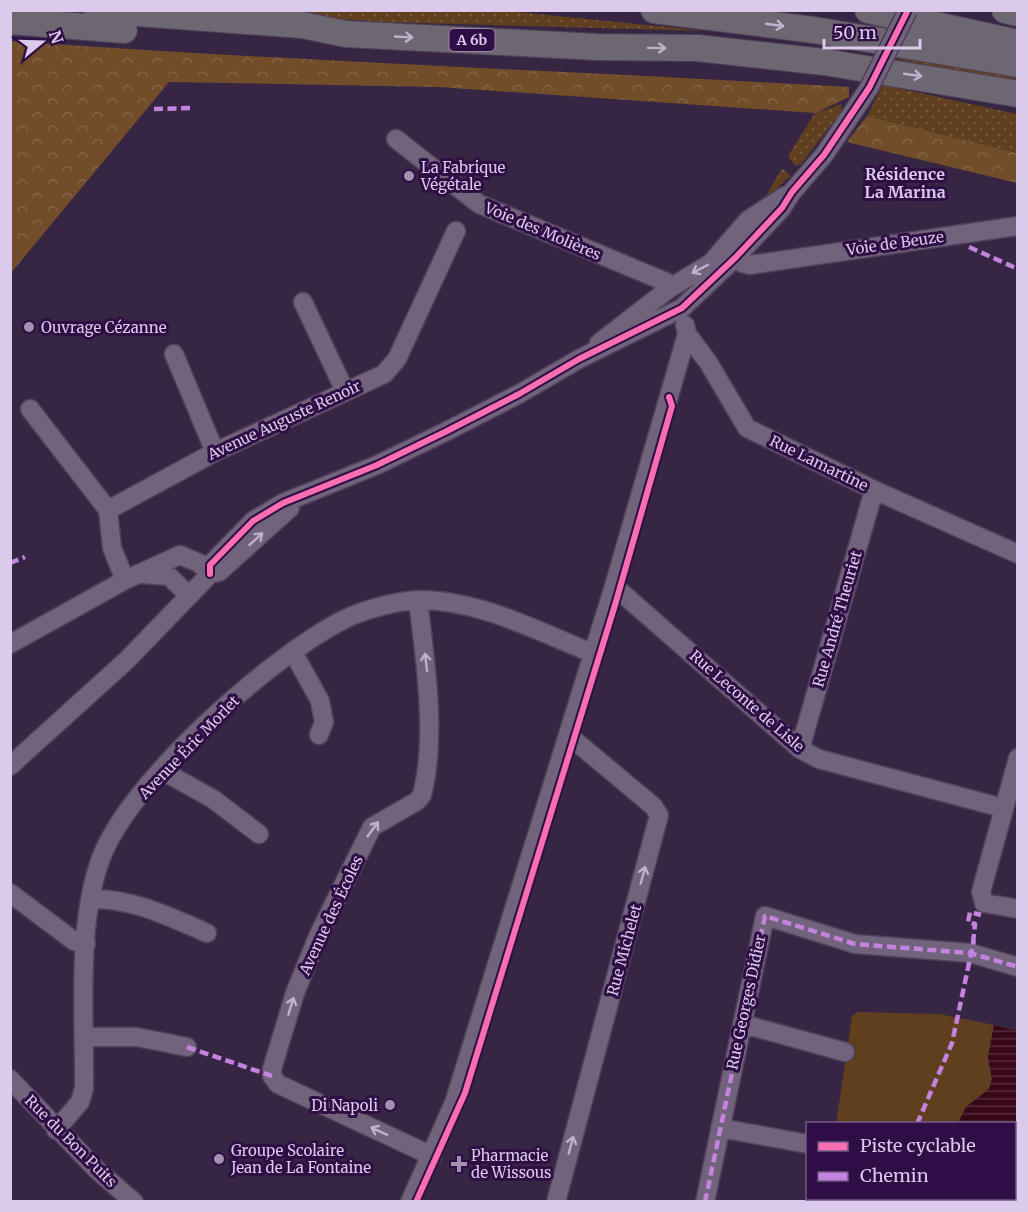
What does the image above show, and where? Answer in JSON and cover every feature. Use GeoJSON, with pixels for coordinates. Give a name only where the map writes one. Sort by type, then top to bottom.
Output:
{"type":"FeatureCollection","features":[{"type":"Feature","properties":{"kind":"highway","name":"A 6b"},"geometry":{"type":"LineString","coordinates":[[97,10],[302,25],[346,34],[598,46],[697,48],[824,62],[1017,94]]}},
{"type":"Feature","properties":{"kind":"highway"},"geometry":{"type":"LineString","coordinates":[[654,10],[814,30],[1017,63]]}},
{"type":"Feature","properties":{"kind":"highway"},"geometry":{"type":"LineString","coordinates":[[868,10],[1017,43]]}},
{"type":"Feature","properties":{"kind":"highway"},"geometry":{"type":"LineString","coordinates":[[1005,10],[1017,13]]}},
{"type":"Feature","properties":{"kind":"highway"},"geometry":{"type":"LineString","coordinates":[[10,21],[309,42],[346,34]]}},
{"type":"Feature","properties":{"kind":"street"},"geometry":{"type":"LineString","coordinates":[[579,359],[669,288],[734,246],[755,237],[824,156],[869,88],[908,10]]}},
{"type":"Feature","properties":{"kind":"street","name":"Voie des Molières"},"geometry":{"type":"LineString","coordinates":[[396,139],[478,204],[666,282],[669,288]]}},
{"type":"Feature","properties":{"kind":"street"},"geometry":{"type":"LineString","coordinates":[[10,766],[127,660],[210,574],[219,572],[300,498],[447,431],[519,394],[579,359],[681,308],[734,246],[748,220],[792,192]]}},
{"type":"Feature","properties":{"kind":"street","name":"Voie de Beuze"},"geometry":{"type":"LineString","coordinates":[[734,246],[750,265],[1017,226]]}},
{"type":"Feature","properties":{"kind":"street","name":"Avenue Auguste Renoir"},"geometry":{"type":"LineString","coordinates":[[108,510],[215,452],[384,374],[397,359],[456,231]]}},
{"type":"Feature","properties":{"kind":"street"},"geometry":{"type":"LineString","coordinates":[[755,237],[772,261]]}},
{"type":"Feature","properties":{"kind":"street","name":"Rue Lamartine"},"geometry":{"type":"LineString","coordinates":[[669,288],[663,301],[681,308],[687,334],[708,362],[747,428],[874,490],[1017,554]]}},
{"type":"Feature","properties":{"kind":"street"},"geometry":{"type":"LineString","coordinates":[[303,302],[345,391]]}},
{"type":"Feature","properties":{"kind":"street"},"geometry":{"type":"LineString","coordinates":[[410,1202],[454,1103],[614,586],[687,334]]}},
{"type":"Feature","properties":{"kind":"street"},"geometry":{"type":"LineString","coordinates":[[174,354],[215,452]]}},
{"type":"Feature","properties":{"kind":"street"},"geometry":{"type":"LineString","coordinates":[[30,409],[108,510],[112,548],[133,577]]}},
{"type":"Feature","properties":{"kind":"street","name":"Rue André Theuriet"},"geometry":{"type":"LineString","coordinates":[[800,749],[874,490]]}},
{"type":"Feature","properties":{"kind":"street"},"geometry":{"type":"LineString","coordinates":[[10,644],[133,577],[180,555],[199,563],[210,574]]}},
{"type":"Feature","properties":{"kind":"street"},"geometry":{"type":"LineString","coordinates":[[133,577],[169,576],[189,596]]}},
{"type":"Feature","properties":{"kind":"street","name":"Rue Leconte de Lisle"},"geometry":{"type":"LineString","coordinates":[[614,586],[800,749],[819,759],[1003,808]]}},
{"type":"Feature","properties":{"kind":"street","name":"Avenue Éric Morlet"},"geometry":{"type":"LineString","coordinates":[[56,1130],[80,1102],[84,1088],[86,944],[90,899],[102,857],[118,826],[161,770],[217,713],[293,652],[345,619],[381,606],[418,600],[455,603],[481,609],[592,653]]}},
{"type":"Feature","properties":{"kind":"street","name":"Avenue des Écoles"},"geometry":{"type":"LineString","coordinates":[[418,600],[428,680],[428,728],[422,795],[417,801],[372,827],[319,934],[295,993],[272,1069],[272,1076],[278,1084],[432,1156]]}},
{"type":"Feature","properties":{"kind":"street"},"geometry":{"type":"LineString","coordinates":[[293,652],[320,701],[324,722],[319,735]]}},
{"type":"Feature","properties":{"kind":"street","name":"Rue Michelet"},"geometry":{"type":"LineString","coordinates":[[556,1202],[659,815],[653,806],[568,735]]}},
{"type":"Feature","properties":{"kind":"street"},"geometry":{"type":"LineString","coordinates":[[1017,758],[981,892],[984,903],[1017,909]]}},
{"type":"Feature","properties":{"kind":"street"},"geometry":{"type":"LineString","coordinates":[[161,770],[213,799],[259,834]]}},
{"type":"Feature","properties":{"kind":"street"},"geometry":{"type":"LineString","coordinates":[[10,893],[74,941],[86,944]]}},
{"type":"Feature","properties":{"kind":"street"},"geometry":{"type":"LineString","coordinates":[[90,899],[137,905],[207,933]]}},
{"type":"Feature","properties":{"kind":"street","name":"Rue Georges Didier"},"geometry":{"type":"LineString","coordinates":[[705,1202],[765,916],[855,944],[970,953],[1017,967]]}},
{"type":"Feature","properties":{"kind":"street"},"geometry":{"type":"LineString","coordinates":[[742,1024],[845,1052]]}},
{"type":"Feature","properties":{"kind":"street"},"geometry":{"type":"LineString","coordinates":[[85,1037],[137,1037],[187,1047]]}},
{"type":"Feature","properties":{"kind":"street","name":"Rue du Bon Puits"},"geometry":{"type":"LineString","coordinates":[[10,1079],[56,1130],[134,1202]]}},
{"type":"Feature","properties":{"kind":"street"},"geometry":{"type":"LineString","coordinates":[[720,1128],[806,1144]]}},
{"type":"Feature","properties":{"kind":"shaded area"},"geometry":{"type":"Polygon","coordinates":[[[498,10],[706,31],[382,22],[228,11],[498,10]]]}},
{"type":"Feature","properties":{"kind":"shaded area"},"geometry":{"type":"Polygon","coordinates":[[[900,52],[1017,73],[1017,85],[897,59],[900,52]]]}},
{"type":"Feature","properties":{"kind":"shaded area"},"geometry":{"type":"Polygon","coordinates":[[[883,85],[1017,114],[1017,153],[867,116],[883,85]]]}},
{"type":"Feature","properties":{"kind":"shaded area"},"geometry":{"type":"Polygon","coordinates":[[[842,104],[841,112],[801,164],[795,166],[788,156],[815,113],[842,104]]]}},
{"type":"Feature","properties":{"kind":"shaded area"},"geometry":{"type":"Polygon","coordinates":[[[784,169],[790,176],[763,201],[781,170],[784,169]]]}},
{"type":"Feature","properties":{"kind":"shaded area"},"geometry":{"type":"Polygon","coordinates":[[[858,1012],[939,1014],[994,1025],[988,1057],[992,1079],[989,1089],[966,1107],[958,1122],[836,1122],[852,1016],[858,1012]]]}},
{"type":"Feature","properties":{"kind":"shaded area"},"geometry":{"type":"Polygon","coordinates":[[[994,1025],[1017,1031],[1018,1139],[1016,1140],[1016,1122],[958,1122],[966,1107],[989,1089],[992,1079],[988,1057],[994,1025]]]}},
{"type":"Feature","properties":{"kind":"shaded area"},"geometry":{"type":"Polygon","coordinates":[[[843,1200],[899,1200],[893,1202],[844,1202],[843,1200]]]}},
{"type":"Feature","properties":{"kind":"green space"},"geometry":{"type":"Polygon","coordinates":[[[11,41],[849,87],[849,97],[815,113],[439,87],[169,82],[11,273],[11,41]]]}},
{"type":"Feature","properties":{"kind":"green space"},"geometry":{"type":"Polygon","coordinates":[[[867,116],[1017,153],[1017,183],[847,142],[867,116]]]}},
{"type":"Feature","properties":{"kind":"marked path"},"geometry":{"type":"LineString","coordinates":[[154,109],[194,108]]}},
{"type":"Feature","properties":{"kind":"marked path"},"geometry":{"type":"LineString","coordinates":[[969,247],[1018,269]]}},
{"type":"Feature","properties":{"kind":"marked path"},"geometry":{"type":"LineString","coordinates":[[10,563],[25,557]]}},
{"type":"Feature","properties":{"kind":"marked path"},"geometry":{"type":"LineString","coordinates":[[973,943],[975,924],[968,922],[970,912],[981,915]]}},
{"type":"Feature","properties":{"kind":"marked path"},"geometry":{"type":"LineString","coordinates":[[705,1202],[765,916],[855,944],[970,953],[1018,967]]}},
{"type":"Feature","properties":{"kind":"marked path"},"geometry":{"type":"LineString","coordinates":[[918,1122],[952,1043],[974,940]]}},
{"type":"Feature","properties":{"kind":"marked path"},"geometry":{"type":"LineString","coordinates":[[187,1047],[272,1076]]}},
{"type":"Feature","properties":{"kind":"cycle path"},"geometry":{"type":"LineString","coordinates":[[210,574],[210,565],[253,521],[283,503],[377,465],[447,431],[519,394],[579,359],[682,308],[736,257],[782,208],[792,192],[824,155],[869,88],[908,10]]}},
{"type":"Feature","properties":{"kind":"cycle path"},"geometry":{"type":"LineString","coordinates":[[416,1202],[465,1093],[615,605],[672,406],[669,397]]}},
{"type":"Feature","properties":{"kind":"place","name":"La Fabrique Végétale"},"geometry":{"type":"Point","coordinates":[409,176]}},
{"type":"Feature","properties":{"kind":"place","name":"Ouvrage Cézanne"},"geometry":{"type":"Point","coordinates":[29,327]}},
{"type":"Feature","properties":{"kind":"place","name":"Di Napoli"},"geometry":{"type":"Point","coordinates":[390,1105]}},
{"type":"Feature","properties":{"kind":"place","name":"Groupe Scolaire Jean de La Fontaine"},"geometry":{"type":"Point","coordinates":[219,1159]}},
{"type":"Feature","properties":{"kind":"place","name":"Pharmacie de Wissous"},"geometry":{"type":"Point","coordinates":[459,1164]}},
{"type":"Feature","properties":{"kind":"district","name":"Résidence La Marina"},"geometry":{"type":"Point","coordinates":[905,183]}}]}
